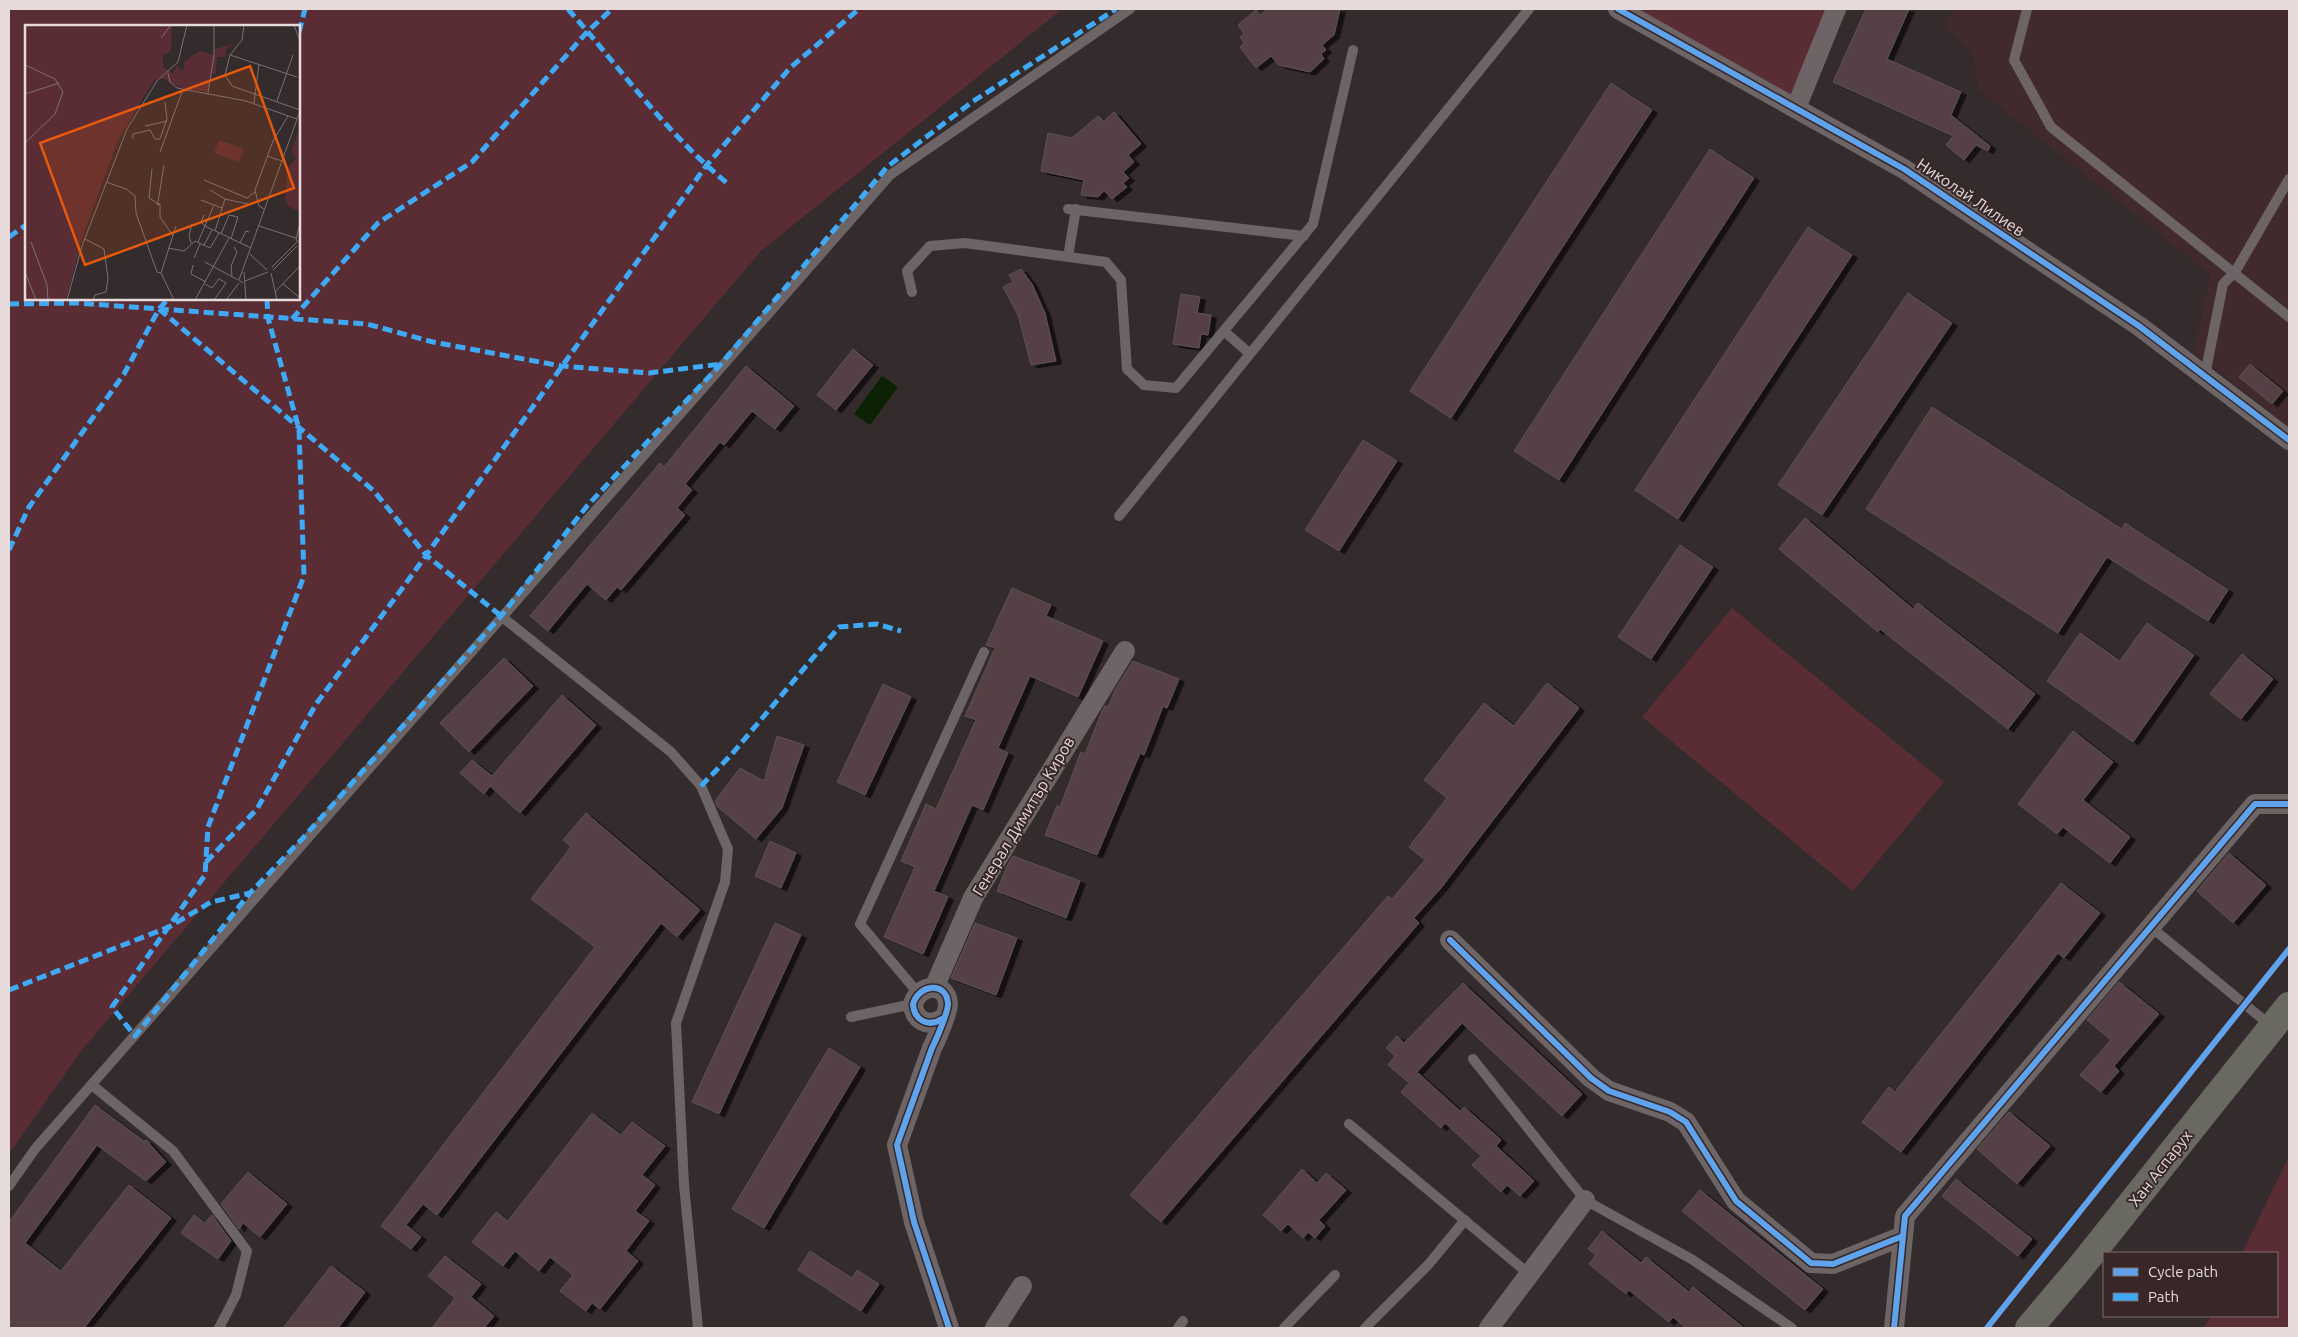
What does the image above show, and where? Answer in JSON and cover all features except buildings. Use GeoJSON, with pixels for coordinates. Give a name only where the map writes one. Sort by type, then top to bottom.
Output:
{"type":"FeatureCollection","features":[{"type":"Feature","properties":{"kind":"main road","name":"Хан Аспарух"},"geometry":{"type":"LineString","coordinates":[[2029,1328],[2079,1269],[2289,1006]]}},
{"type":"Feature","properties":{"kind":"street","name":"Николай Лилиев"},"geometry":{"type":"LineString","coordinates":[[1618,9],[1904,169],[2139,326],[2289,440]]}},
{"type":"Feature","properties":{"kind":"street"},"geometry":{"type":"LineString","coordinates":[[1796,108],[1836,9]]}},
{"type":"Feature","properties":{"kind":"street","name":"Генерал Димитър Киров"},"geometry":{"type":"LineString","coordinates":[[921,1001],[973,898],[1125,651]]}},
{"type":"Feature","properties":{"kind":"street"},"geometry":{"type":"LineString","coordinates":[[1894,1328],[1905,1216],[2255,804],[2289,804]]}},
{"type":"Feature","properties":{"kind":"street"},"geometry":{"type":"LineString","coordinates":[[1450,940],[1591,1078],[1609,1091],[1670,1112],[1686,1122],[1736,1201],[1811,1263],[1833,1264],[1903,1236]]}},
{"type":"Feature","properties":{"kind":"street"},"geometry":{"type":"LineString","coordinates":[[921,1001],[944,993],[948,1003],[939,1034],[932,1048],[897,1145],[914,1222],[949,1328]]}},
{"type":"Feature","properties":{"kind":"street"},"geometry":{"type":"LineString","coordinates":[[921,1001],[931,1023],[942,1019]]}},
{"type":"Feature","properties":{"kind":"street"},"geometry":{"type":"LineString","coordinates":[[921,1001],[932,1048]]}},
{"type":"Feature","properties":{"kind":"street"},"geometry":{"type":"LineString","coordinates":[[1489,1328],[1586,1200]]}},
{"type":"Feature","properties":{"kind":"street"},"geometry":{"type":"LineString","coordinates":[[995,1328],[1022,1286]]}},
{"type":"Feature","properties":{"kind":"lane"},"geometry":{"type":"LineString","coordinates":[[9,1186],[36,1149],[501,616],[890,175],[1130,9]]}},
{"type":"Feature","properties":{"kind":"lane"},"geometry":{"type":"LineString","coordinates":[[1120,516],[1529,9]]}},
{"type":"Feature","properties":{"kind":"lane"},"geometry":{"type":"LineString","coordinates":[[2027,9],[2014,60],[2051,127],[2289,317]]}},
{"type":"Feature","properties":{"kind":"lane"},"geometry":{"type":"LineString","coordinates":[[912,292],[907,271],[930,246],[965,243],[1106,262],[1121,280],[1127,370],[1144,385],[1176,388],[1313,224],[1353,50]]}},
{"type":"Feature","properties":{"kind":"lane"},"geometry":{"type":"LineString","coordinates":[[2205,375],[2223,284],[2235,272],[2289,179]]}},
{"type":"Feature","properties":{"kind":"lane"},"geometry":{"type":"LineString","coordinates":[[1068,257],[1072,209],[1304,236]]}},
{"type":"Feature","properties":{"kind":"lane"},"geometry":{"type":"LineString","coordinates":[[1224,331],[1250,354]]}},
{"type":"Feature","properties":{"kind":"lane"},"geometry":{"type":"LineString","coordinates":[[501,616],[671,752],[701,786],[728,849],[725,882],[676,1023],[684,1185],[698,1328]]}},
{"type":"Feature","properties":{"kind":"lane"},"geometry":{"type":"LineString","coordinates":[[851,1017],[921,1001],[860,924],[984,652]]}},
{"type":"Feature","properties":{"kind":"lane"},"geometry":{"type":"LineString","coordinates":[[2151,927],[2272,1026]]}},
{"type":"Feature","properties":{"kind":"lane"},"geometry":{"type":"LineString","coordinates":[[1473,1059],[1586,1200],[1693,1260],[1792,1328]]}},
{"type":"Feature","properties":{"kind":"lane"},"geometry":{"type":"LineString","coordinates":[[92,1085],[173,1151],[247,1251],[236,1295],[219,1328]]}},
{"type":"Feature","properties":{"kind":"lane"},"geometry":{"type":"LineString","coordinates":[[1349,1124],[1529,1274]]}},
{"type":"Feature","properties":{"kind":"lane"},"geometry":{"type":"LineString","coordinates":[[1365,1328],[1428,1266],[1465,1220]]}},
{"type":"Feature","properties":{"kind":"lane"},"geometry":{"type":"LineString","coordinates":[[1284,1328],[1334,1275]]}},
{"type":"Feature","properties":{"kind":"shaded area"},"geometry":{"type":"Polygon","coordinates":[[[9,9],[1062,9],[761,251],[81,1051],[9,1154],[9,9]]]}},
{"type":"Feature","properties":{"kind":"shaded area"},"geometry":{"type":"Polygon","coordinates":[[[1636,9],[1848,9],[1803,101],[1636,9]]]}},
{"type":"Feature","properties":{"kind":"shaded area"},"geometry":{"type":"Polygon","coordinates":[[[1954,9],[2289,9],[2289,427],[2194,352],[2210,274],[1978,89],[1973,55],[1946,26],[1954,9]]]}},
{"type":"Feature","properties":{"kind":"shaded area"},"geometry":{"type":"Polygon","coordinates":[[[882,376],[898,387],[870,425],[854,414],[882,376]]]}},
{"type":"Feature","properties":{"kind":"shaded area"},"geometry":{"type":"Polygon","coordinates":[[[1732,608],[1944,782],[1853,891],[1642,717],[1732,608]]]}},
{"type":"Feature","properties":{"kind":"shaded area"},"geometry":{"type":"Polygon","coordinates":[[[2289,1156],[2289,1328],[2204,1328],[2210,1317],[2278,1317],[2278,1252],[2242,1252],[2289,1156]]]}},
{"type":"Feature","properties":{"kind":"marked path"},"geometry":{"type":"LineString","coordinates":[[300,28],[305,9]]}},
{"type":"Feature","properties":{"kind":"marked path"},"geometry":{"type":"LineString","coordinates":[[568,9],[664,122],[705,164],[727,183]]}},
{"type":"Feature","properties":{"kind":"marked path"},"geometry":{"type":"LineString","coordinates":[[292,319],[378,223],[472,162],[588,31],[612,9]]}},
{"type":"Feature","properties":{"kind":"marked path"},"geometry":{"type":"LineString","coordinates":[[206,862],[257,809],[316,704],[404,586],[706,166],[790,68],[859,9]]}},
{"type":"Feature","properties":{"kind":"marked path"},"geometry":{"type":"LineString","coordinates":[[267,300],[268,318],[299,429],[304,576],[208,827],[205,875],[112,1007],[135,1036],[250,893],[303,838],[501,616],[587,506],[721,364],[887,167],[972,102],[1116,9]]}},
{"type":"Feature","properties":{"kind":"marked path"},"geometry":{"type":"LineString","coordinates":[[9,237],[25,226]]}},
{"type":"Feature","properties":{"kind":"marked path"},"geometry":{"type":"LineString","coordinates":[[9,550],[29,507],[124,374],[159,309],[167,300]]}},
{"type":"Feature","properties":{"kind":"marked path"},"geometry":{"type":"LineString","coordinates":[[9,304],[77,303],[367,324],[433,342],[561,366],[649,373],[721,364]]}},
{"type":"Feature","properties":{"kind":"marked path"},"geometry":{"type":"LineString","coordinates":[[159,309],[374,491],[426,555],[501,616]]}},
{"type":"Feature","properties":{"kind":"marked path"},"geometry":{"type":"LineString","coordinates":[[701,786],[732,754],[839,627],[877,624],[901,631]]}},
{"type":"Feature","properties":{"kind":"marked path"},"geometry":{"type":"LineString","coordinates":[[9,990],[169,927],[211,902],[250,893]]}},
{"type":"Feature","properties":{"kind":"cycle path"},"geometry":{"type":"LineString","coordinates":[[1618,9],[1904,169],[2139,326],[2289,440]]}},
{"type":"Feature","properties":{"kind":"cycle path"},"geometry":{"type":"LineString","coordinates":[[1894,1328],[1905,1216],[2255,804],[2289,804]]}},
{"type":"Feature","properties":{"kind":"cycle path"},"geometry":{"type":"LineString","coordinates":[[1450,940],[1591,1078],[1609,1091],[1670,1112],[1686,1122],[1736,1201],[1811,1263],[1833,1264],[1903,1236]]}},
{"type":"Feature","properties":{"kind":"cycle path"},"geometry":{"type":"LineString","coordinates":[[1987,1328],[2289,949]]}},
{"type":"Feature","properties":{"kind":"cycle path"},"geometry":{"type":"LineString","coordinates":[[942,1019],[932,1023],[919,1018],[913,1004],[921,992],[926,989],[938,988],[946,996],[948,1007],[897,1145],[914,1222],[949,1328]]}}]}
